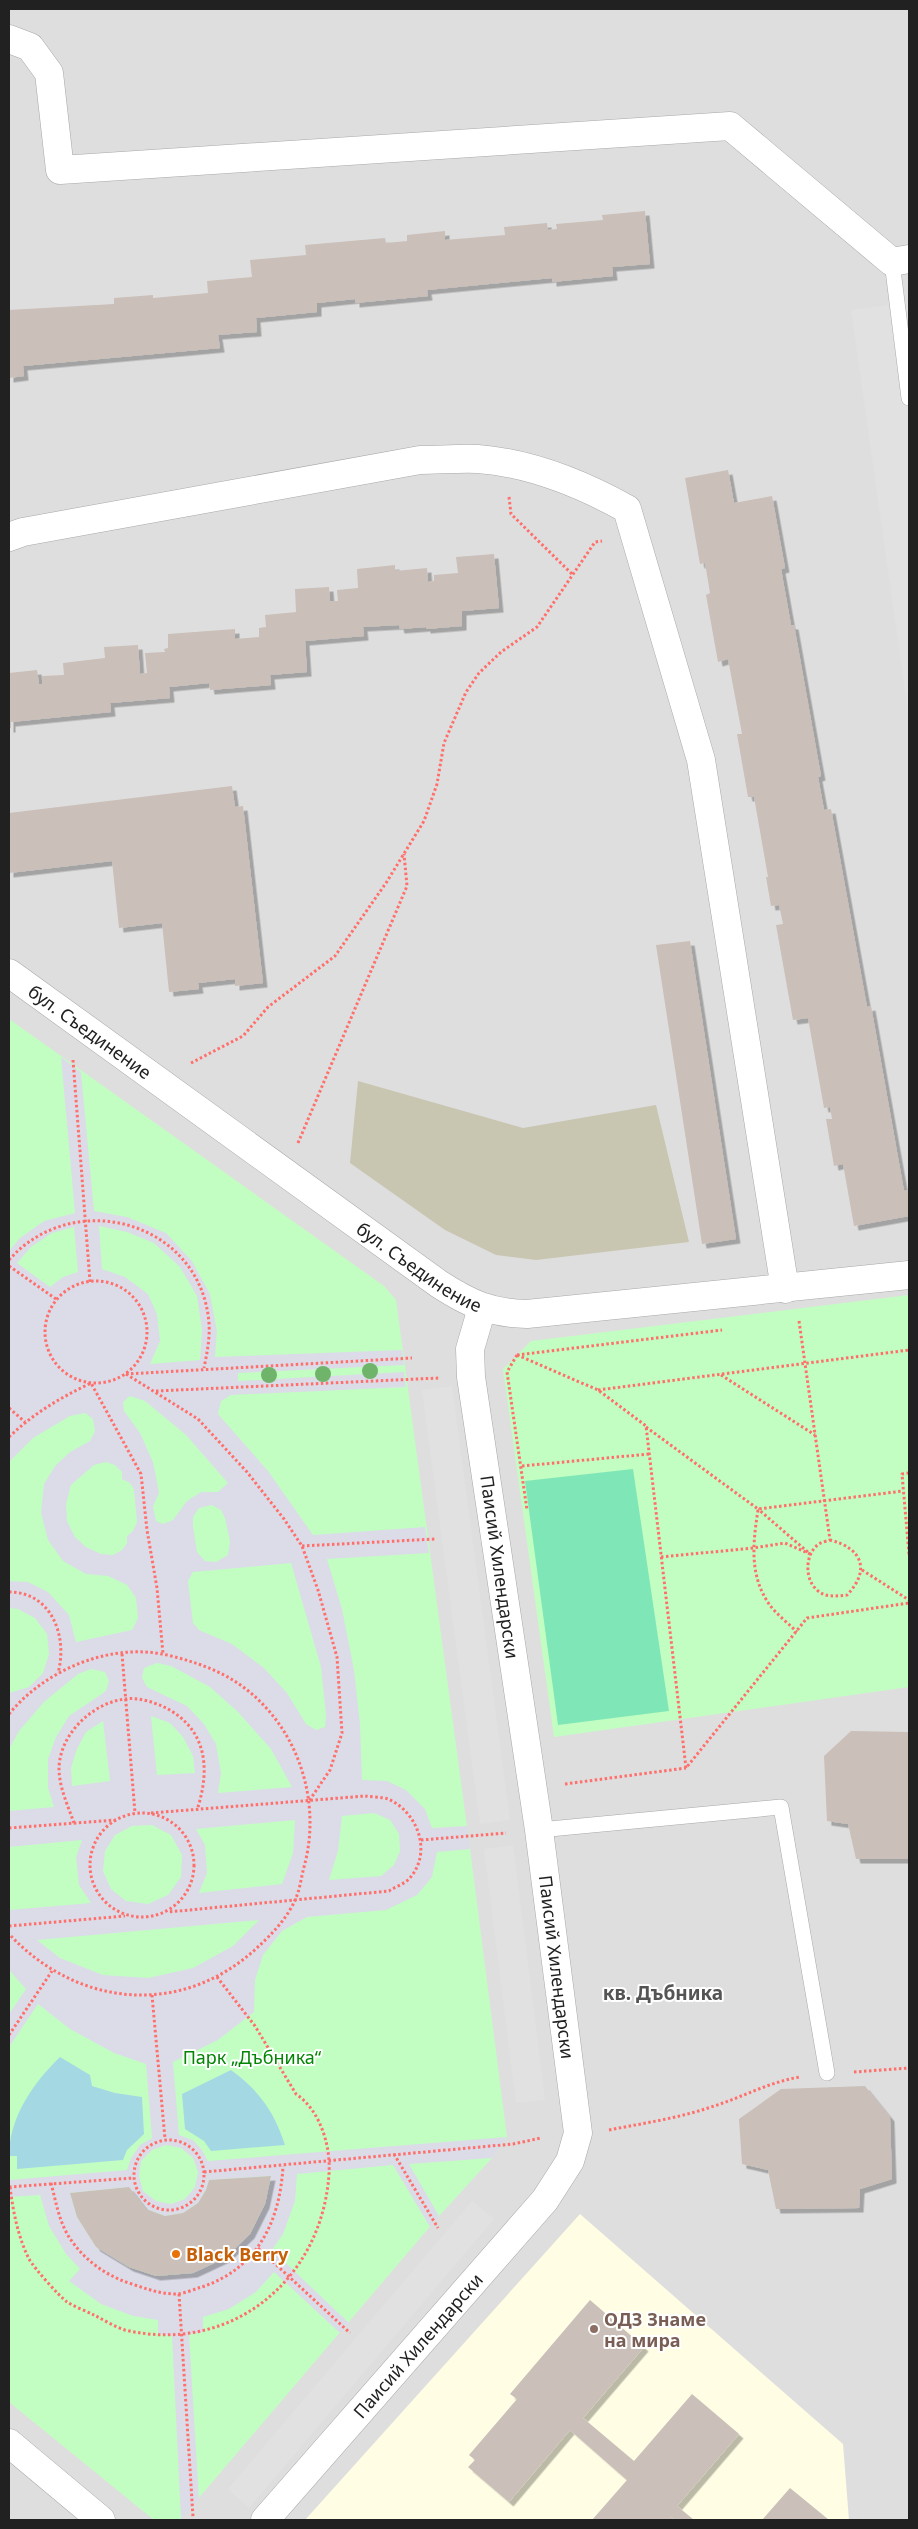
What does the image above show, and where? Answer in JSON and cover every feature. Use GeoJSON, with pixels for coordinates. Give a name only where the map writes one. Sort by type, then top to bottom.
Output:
{"type":"FeatureCollection","features":[{"type":"Feature","properties":{"kind":"street"},"geometry":{"type":"LineString","coordinates":[[9,40],[30,47],[49,72],[60,170],[730,126],[901,260]]}},
{"type":"Feature","properties":{"kind":"street"},"geometry":{"type":"LineString","coordinates":[[9,537],[24,532],[420,460],[478,459],[523,467],[590,489],[627,509],[701,760],[784,1289]]}},
{"type":"Feature","properties":{"kind":"street","name":"бул. Съединение"},"geometry":{"type":"LineString","coordinates":[[9,973],[439,1284],[482,1308],[501,1313],[527,1314],[909,1275]]}},
{"type":"Feature","properties":{"kind":"street","name":"Паисий Хилендарски"},"geometry":{"type":"LineString","coordinates":[[265,2520],[545,2200],[570,2161],[578,2133],[539,1830],[471,1377],[470,1349],[482,1308]]}},
{"type":"Feature","properties":{"kind":"street"},"geometry":{"type":"LineString","coordinates":[[9,2443],[101,2520]]}},
{"type":"Feature","properties":{"kind":"lane"},"geometry":{"type":"LineString","coordinates":[[901,260],[909,398]]}},
{"type":"Feature","properties":{"kind":"lane"},"geometry":{"type":"LineString","coordinates":[[539,1830],[781,1807],[827,2073]]}},
{"type":"Feature","properties":{"kind":"path"},"geometry":{"type":"LineString","coordinates":[[505,464],[511,514],[573,575]]}},
{"type":"Feature","properties":{"kind":"path"},"geometry":{"type":"LineString","coordinates":[[184,1067],[243,1036],[268,1007],[335,956],[424,821],[438,784],[444,743],[466,692],[479,673],[501,652],[537,627],[595,542],[635,536]]}},
{"type":"Feature","properties":{"kind":"path"},"geometry":{"type":"LineString","coordinates":[[296,1148],[407,886],[404,854]]}},
{"type":"Feature","properties":{"kind":"path"},"geometry":{"type":"LineString","coordinates":[[72,1055],[90,1282]]}},
{"type":"Feature","properties":{"kind":"path"},"geometry":{"type":"LineString","coordinates":[[9,1260],[30,1241],[46,1231],[63,1224],[85,1220],[119,1223],[148,1232],[167,1245],[183,1261],[196,1279],[205,1300],[208,1315],[209,1345],[204,1368]]}},
{"type":"Feature","properties":{"kind":"path"},"geometry":{"type":"LineString","coordinates":[[9,1266],[56,1299]]}},
{"type":"Feature","properties":{"kind":"path"},"geometry":{"type":"LineString","coordinates":[[126,1374],[141,1357],[147,1336],[144,1314],[132,1295],[112,1284],[90,1282],[72,1287],[56,1299],[46,1319],[45,1341],[53,1362],[70,1377],[91,1383],[109,1382],[126,1374],[204,1368],[412,1358]]}},
{"type":"Feature","properties":{"kind":"path"},"geometry":{"type":"LineString","coordinates":[[790,1322],[808,1320]]}},
{"type":"Feature","properties":{"kind":"path"},"geometry":{"type":"LineString","coordinates":[[799,1321],[830,1540]]}},
{"type":"Feature","properties":{"kind":"path"},"geometry":{"type":"LineString","coordinates":[[517,1355],[731,1329]]}},
{"type":"Feature","properties":{"kind":"path"},"geometry":{"type":"LineString","coordinates":[[598,1390],[909,1350]]}},
{"type":"Feature","properties":{"kind":"path"},"geometry":{"type":"LineString","coordinates":[[517,1355],[598,1390],[758,1509],[810,1554]]}},
{"type":"Feature","properties":{"kind":"path"},"geometry":{"type":"LineString","coordinates":[[517,1355],[508,1372],[528,1514]]}},
{"type":"Feature","properties":{"kind":"path"},"geometry":{"type":"LineString","coordinates":[[126,1374],[198,1419],[246,1472],[284,1519],[302,1546],[318,1590],[337,1657],[342,1733],[330,1770],[309,1801]]}},
{"type":"Feature","properties":{"kind":"path"},"geometry":{"type":"LineString","coordinates":[[720,1375],[815,1435]]}},
{"type":"Feature","properties":{"kind":"path"},"geometry":{"type":"LineString","coordinates":[[155,1391],[447,1377]]}},
{"type":"Feature","properties":{"kind":"path"},"geometry":{"type":"LineString","coordinates":[[9,1437],[25,1422],[56,1400],[91,1383]]}},
{"type":"Feature","properties":{"kind":"path"},"geometry":{"type":"LineString","coordinates":[[91,1383],[141,1474],[147,1530],[157,1588],[163,1654]]}},
{"type":"Feature","properties":{"kind":"path"},"geometry":{"type":"LineString","coordinates":[[9,1408],[25,1422]]}},
{"type":"Feature","properties":{"kind":"path"},"geometry":{"type":"LineString","coordinates":[[646,1426],[686,1768]]}},
{"type":"Feature","properties":{"kind":"path"},"geometry":{"type":"LineString","coordinates":[[522,1466],[649,1454]]}},
{"type":"Feature","properties":{"kind":"path"},"geometry":{"type":"LineString","coordinates":[[909,1474],[902,1474],[909,1554]]}},
{"type":"Feature","properties":{"kind":"path"},"geometry":{"type":"LineString","coordinates":[[758,1509],[903,1491]]}},
{"type":"Feature","properties":{"kind":"path"},"geometry":{"type":"LineString","coordinates":[[758,1509],[753,1548],[757,1583],[769,1606],[796,1632]]}},
{"type":"Feature","properties":{"kind":"path"},"geometry":{"type":"LineString","coordinates":[[302,1546],[435,1539]]}},
{"type":"Feature","properties":{"kind":"path"},"geometry":{"type":"LineString","coordinates":[[830,1540],[844,1543],[858,1554],[862,1570],[857,1585],[847,1595],[830,1596],[817,1591],[812,1583],[808,1569],[810,1554],[819,1544],[830,1540]]}},
{"type":"Feature","properties":{"kind":"path"},"geometry":{"type":"LineString","coordinates":[[661,1557],[784,1543],[810,1554]]}},
{"type":"Feature","properties":{"kind":"path"},"geometry":{"type":"LineString","coordinates":[[862,1570],[909,1601]]}},
{"type":"Feature","properties":{"kind":"path"},"geometry":{"type":"LineString","coordinates":[[9,1592],[16,1592],[37,1601],[53,1616],[61,1637],[62,1660],[58,1673]]}},
{"type":"Feature","properties":{"kind":"path"},"geometry":{"type":"LineString","coordinates":[[560,1784],[686,1768],[807,1618],[909,1601]]}},
{"type":"Feature","properties":{"kind":"path"},"geometry":{"type":"LineString","coordinates":[[122,1654],[135,1814]]}},
{"type":"Feature","properties":{"kind":"path"},"geometry":{"type":"LineString","coordinates":[[9,1714],[43,1682],[58,1673],[96,1658],[122,1654],[163,1654],[196,1662],[227,1677],[255,1697],[278,1723],[296,1752],[304,1773],[311,1815],[310,1846],[295,1900],[271,1935],[246,1959],[217,1977],[185,1989],[152,1995],[117,1994],[84,1986],[52,1972],[26,1952],[9,1934]]}},
{"type":"Feature","properties":{"kind":"path"},"geometry":{"type":"LineString","coordinates":[[74,1823],[62,1785],[59,1768],[63,1748],[79,1722],[102,1707],[126,1699],[151,1701],[172,1711],[192,1728],[202,1750],[206,1774],[197,1810]]}},
{"type":"Feature","properties":{"kind":"path"},"geometry":{"type":"LineString","coordinates":[[9,1705],[16,1706]]}},
{"type":"Feature","properties":{"kind":"path"},"geometry":{"type":"LineString","coordinates":[[9,1828],[116,1820],[135,1814],[365,1796],[388,1799],[412,1816],[421,1840],[418,1862],[408,1879],[389,1891],[168,1912],[145,1918],[126,1916],[9,1926]]}},
{"type":"Feature","properties":{"kind":"path"},"geometry":{"type":"LineString","coordinates":[[151,1814],[169,1820],[183,1832],[192,1850],[195,1868],[190,1887],[180,1902],[168,1912]]}},
{"type":"Feature","properties":{"kind":"path"},"geometry":{"type":"LineString","coordinates":[[116,1820],[100,1832],[91,1851],[89,1871],[95,1890],[108,1906],[126,1916]]}},
{"type":"Feature","properties":{"kind":"path"},"geometry":{"type":"LineString","coordinates":[[421,1840],[506,1833]]}},
{"type":"Feature","properties":{"kind":"path"},"geometry":{"type":"LineString","coordinates":[[9,2035],[52,1972]]}},
{"type":"Feature","properties":{"kind":"path"},"geometry":{"type":"LineString","coordinates":[[133,2178],[9,2187],[13,2216],[30,2261],[67,2302],[123,2330],[172,2336],[203,2332],[235,2320],[263,2303],[290,2277],[299,2266],[317,2232],[327,2198],[330,2159],[317,2118],[306,2101],[296,2094],[256,2026],[217,1977]]}},
{"type":"Feature","properties":{"kind":"path"},"geometry":{"type":"LineString","coordinates":[[152,1995],[165,2139]]}},
{"type":"Feature","properties":{"kind":"path"},"geometry":{"type":"LineString","coordinates":[[599,2132],[674,2117],[714,2106],[780,2081],[827,2073],[909,2068]]}},
{"type":"Feature","properties":{"kind":"path"},"geometry":{"type":"LineString","coordinates":[[204,2172],[283,2166],[330,2159],[513,2144],[550,2136]]}},
{"type":"Feature","properties":{"kind":"path"},"geometry":{"type":"LineString","coordinates":[[165,2139],[184,2142],[198,2154],[204,2172],[201,2189],[189,2203],[172,2210],[154,2207],[140,2195],[133,2178],[136,2160],[148,2145],[165,2139]]}},
{"type":"Feature","properties":{"kind":"path"},"geometry":{"type":"LineString","coordinates":[[394,2154],[438,2228]]}},
{"type":"Feature","properties":{"kind":"path"},"geometry":{"type":"LineString","coordinates":[[51,2183],[60,2218],[70,2238],[92,2264],[117,2280],[156,2292],[179,2294],[213,2283],[240,2267],[258,2248],[273,2222],[281,2194],[283,2166]]}},
{"type":"Feature","properties":{"kind":"path"},"geometry":{"type":"LineString","coordinates":[[258,2248],[350,2333]]}},
{"type":"Feature","properties":{"kind":"path"},"geometry":{"type":"LineString","coordinates":[[179,2294],[192,2517]]}},
{"type":"Feature","properties":{"kind":"shaded area"},"geometry":{"type":"Polygon","coordinates":[[[9,9],[909,9],[909,2520],[9,2520],[9,9]]]}},
{"type":"Feature","properties":{"kind":"shaded area"},"geometry":{"type":"Polygon","coordinates":[[[909,302],[909,719],[851,310],[909,302]]]}},
{"type":"Feature","properties":{"kind":"shaded area"},"geometry":{"type":"Polygon","coordinates":[[[61,1057],[81,1072],[94,1211],[127,1217],[166,1233],[192,1261],[210,1294],[217,1331],[215,1357],[402,1350],[404,1365],[238,1373],[238,1381],[404,1372],[406,1387],[231,1395],[221,1401],[218,1414],[268,1471],[313,1535],[425,1527],[429,1553],[327,1559],[342,1609],[354,1670],[360,1724],[362,1780],[387,1781],[406,1790],[425,1809],[432,1828],[467,1826],[470,1849],[437,1852],[432,1877],[417,1895],[386,1910],[307,1917],[282,1931],[263,1955],[255,1980],[254,2012],[218,2040],[173,2062],[179,2135],[193,2140],[202,2150],[208,2161],[507,2137],[492,2158],[409,2164],[439,2216],[430,2227],[393,2165],[297,2174],[295,2201],[283,2234],[272,2250],[349,2323],[340,2333],[274,2272],[256,2292],[229,2309],[203,2317],[203,2332],[189,2334],[199,2499],[181,2519],[172,2336],[158,2334],[158,2320],[133,2316],[101,2304],[69,2281],[80,2269],[66,2254],[49,2226],[40,2195],[9,2197],[9,2180],[127,2170],[131,2158],[140,2145],[152,2138],[146,2064],[114,2053],[70,2029],[38,2004],[9,2047],[9,2014],[26,1989],[9,1970],[9,1910],[91,1903],[79,1885],[76,1857],[82,1840],[9,1847],[9,1811],[54,1807],[48,1788],[48,1759],[56,1737],[69,1716],[106,1691],[109,1681],[105,1672],[91,1669],[78,1674],[44,1702],[19,1731],[9,1749],[9,1693],[29,1687],[43,1673],[49,1654],[47,1634],[35,1618],[18,1609],[9,1608],[9,1581],[28,1582],[48,1592],[69,1615],[76,1642],[132,1630],[138,1618],[136,1598],[127,1585],[108,1576],[86,1574],[63,1561],[48,1540],[41,1513],[44,1484],[55,1466],[70,1452],[90,1441],[95,1431],[93,1419],[85,1413],[70,1416],[33,1438],[9,1462],[9,1251],[20,1238],[44,1221],[75,1213],[61,1057]],[[99,1226],[102,1269],[125,1277],[148,1294],[157,1314],[160,1341],[150,1364],[200,1360],[202,1330],[197,1296],[180,1267],[154,1243],[127,1232],[99,1226]],[[74,1227],[52,1233],[31,1247],[17,1263],[50,1287],[63,1277],[78,1272],[74,1227]],[[130,1396],[123,1402],[124,1411],[140,1433],[153,1462],[159,1493],[153,1506],[156,1521],[163,1524],[173,1520],[187,1501],[201,1492],[218,1492],[228,1483],[186,1435],[145,1401],[130,1396]],[[106,1462],[94,1465],[71,1485],[66,1504],[67,1521],[75,1537],[86,1547],[101,1554],[113,1555],[122,1550],[127,1543],[127,1536],[133,1531],[137,1522],[134,1490],[130,1483],[122,1479],[122,1472],[115,1465],[106,1462]],[[212,1505],[199,1508],[193,1517],[197,1552],[205,1561],[216,1562],[228,1555],[230,1541],[225,1518],[221,1510],[212,1505]],[[291,1563],[193,1572],[188,1581],[193,1623],[199,1630],[232,1644],[264,1668],[287,1693],[306,1724],[316,1730],[325,1727],[326,1715],[321,1667],[291,1563]],[[157,1663],[144,1668],[142,1678],[147,1687],[187,1706],[204,1724],[216,1744],[221,1773],[218,1793],[292,1787],[271,1749],[238,1712],[210,1687],[171,1666],[157,1663]],[[151,1716],[157,1775],[195,1773],[193,1756],[183,1737],[170,1723],[151,1716]],[[103,1721],[86,1732],[77,1749],[71,1768],[72,1786],[110,1781],[103,1721]],[[374,1813],[342,1816],[338,1851],[329,1880],[381,1876],[394,1865],[400,1851],[399,1834],[390,1820],[374,1813]],[[295,1820],[196,1829],[205,1845],[207,1873],[199,1893],[282,1884],[293,1853],[295,1820]],[[152,1825],[132,1826],[115,1835],[105,1851],[103,1871],[111,1889],[126,1901],[148,1904],[168,1895],[181,1877],[182,1855],[171,1835],[152,1825]],[[259,1920],[37,1940],[60,1958],[103,1975],[148,1978],[193,1968],[233,1946],[259,1920]],[[166,2145],[152,2150],[141,2161],[139,2176],[143,2191],[156,2201],[171,2204],[185,2199],[195,2187],[198,2172],[193,2158],[181,2148],[166,2145]],[[271,2176],[209,2180],[206,2190],[198,2203],[183,2213],[165,2216],[146,2209],[129,2187],[70,2193],[77,2217],[96,2247],[129,2267],[156,2276],[192,2273],[225,2258],[250,2234],[265,2204],[271,2176]]]}},
{"type":"Feature","properties":{"kind":"shaded area"},"geometry":{"type":"Polygon","coordinates":[[[358,1081],[523,1128],[656,1105],[689,1242],[536,1260],[496,1255],[445,1230],[350,1163],[358,1081]]]}},
{"type":"Feature","properties":{"kind":"shaded area"},"geometry":{"type":"Polygon","coordinates":[[[452,1386],[510,1820],[480,1824],[422,1390],[452,1386]]]}},
{"type":"Feature","properties":{"kind":"shaded area"},"geometry":{"type":"Polygon","coordinates":[[[513,1845],[545,2100],[516,2103],[484,1849],[513,1845]]]}},
{"type":"Feature","properties":{"kind":"shaded area"},"geometry":{"type":"Polygon","coordinates":[[[472,2201],[494,2219],[249,2508],[228,2489],[472,2201]]]}},
{"type":"Feature","properties":{"kind":"shaded area","name":"ОДЗ Знаме на мира"},"geometry":{"type":"Polygon","coordinates":[[[580,2214],[843,2444],[849,2520],[305,2520],[580,2214]]]}},
{"type":"Feature","properties":{"kind":"green space","name":"Парк „Дъбника“"},"geometry":{"type":"Polygon","coordinates":[[[9,1019],[384,1286],[396,1300],[507,2137],[492,2158],[439,2216],[180,2520],[154,2520],[9,2402],[9,1019]]]}},
{"type":"Feature","properties":{"kind":"green space"},"geometry":{"type":"Polygon","coordinates":[[[909,1295],[909,1687],[554,1737],[503,1369],[531,1341],[909,1295]]]}},
{"type":"Feature","properties":{"kind":"green space"},"geometry":{"type":"Polygon","coordinates":[[[633,1469],[669,1711],[558,1725],[525,1481],[633,1469]]]}},
{"type":"Feature","properties":{"kind":"water"},"geometry":{"type":"Polygon","coordinates":[[[60,2057],[90,2075],[92,2086],[115,2093],[142,2097],[144,2134],[127,2150],[123,2160],[17,2169],[17,2156],[9,2156],[13,2128],[24,2102],[41,2078],[60,2057]]]}},
{"type":"Feature","properties":{"kind":"water"},"geometry":{"type":"Polygon","coordinates":[[[231,2070],[250,2086],[265,2103],[281,2133],[285,2145],[211,2151],[204,2141],[185,2129],[182,2094],[231,2070]]]}},
{"type":"Feature","properties":{"kind":"building"},"geometry":{"type":"Polygon","coordinates":[[[645,211],[650,264],[612,267],[613,276],[552,282],[552,278],[427,290],[428,296],[355,303],[355,299],[317,303],[317,312],[256,318],[257,332],[218,335],[220,348],[23,366],[24,376],[9,378],[9,310],[114,304],[114,298],[153,295],[153,298],[208,293],[207,281],[252,277],[250,260],[306,255],[305,245],[385,238],[386,243],[407,241],[407,235],[445,231],[445,240],[505,235],[504,227],[547,223],[548,230],[557,229],[556,224],[603,220],[602,215],[645,211]]]}},
{"type":"Feature","properties":{"kind":"building"},"geometry":{"type":"Polygon","coordinates":[[[728,470],[734,503],[772,496],[785,568],[781,569],[791,625],[794,625],[821,776],[818,777],[824,810],[831,809],[867,1007],[871,1006],[904,1191],[908,1190],[909,1216],[854,1226],[843,1164],[834,1166],[826,1119],[832,1119],[830,1107],[824,1108],[808,1018],[793,1020],[776,925],[783,924],[779,905],[771,906],[766,877],[768,877],[754,797],[748,797],[737,734],[742,734],[728,659],[718,662],[706,595],[710,593],[705,563],[700,564],[685,478],[728,470]]]}},
{"type":"Feature","properties":{"kind":"building"},"geometry":{"type":"Polygon","coordinates":[[[494,554],[499,608],[462,611],[462,626],[426,629],[426,627],[400,629],[399,625],[363,627],[364,636],[305,641],[307,672],[270,675],[271,685],[210,690],[209,683],[169,687],[170,698],[110,703],[111,712],[11,722],[11,728],[9,728],[9,673],[37,670],[39,684],[42,684],[42,676],[64,675],[63,663],[105,658],[104,647],[138,645],[140,674],[147,673],[145,653],[165,652],[164,649],[168,648],[168,634],[235,629],[235,639],[259,637],[259,628],[266,627],[265,615],[296,612],[295,589],[329,587],[330,601],[338,601],[337,590],[358,588],[357,569],[395,565],[395,571],[427,568],[428,582],[434,581],[434,575],[458,573],[456,557],[494,554]]]}},
{"type":"Feature","properties":{"kind":"building"},"geometry":{"type":"Polygon","coordinates":[[[232,786],[235,807],[243,806],[263,983],[235,986],[235,979],[198,983],[199,989],[169,992],[162,923],[119,928],[112,861],[9,873],[9,813],[232,786]]]}},
{"type":"Feature","properties":{"kind":"building"},"geometry":{"type":"Polygon","coordinates":[[[690,941],[736,1239],[702,1244],[656,945],[690,941]]]}},
{"type":"Feature","properties":{"kind":"building"},"geometry":{"type":"Polygon","coordinates":[[[851,1731],[909,1732],[909,1859],[856,1859],[848,1824],[827,1821],[824,1756],[851,1731]]]}},
{"type":"Feature","properties":{"kind":"building"},"geometry":{"type":"Polygon","coordinates":[[[865,2086],[890,2117],[892,2179],[860,2189],[859,2208],[776,2209],[768,2170],[742,2164],[739,2119],[781,2089],[865,2086]]]}},
{"type":"Feature","properties":{"kind":"building"},"geometry":{"type":"Polygon","coordinates":[[[271,2176],[265,2204],[250,2234],[225,2258],[193,2273],[156,2276],[129,2267],[96,2247],[77,2217],[70,2193],[129,2187],[146,2209],[165,2216],[183,2213],[198,2203],[206,2190],[209,2180],[271,2176]]]}},
{"type":"Feature","properties":{"kind":"building"},"geometry":{"type":"Polygon","coordinates":[[[590,2300],[644,2347],[583,2418],[634,2461],[692,2394],[739,2434],[677,2506],[694,2520],[675,2520],[671,2517],[669,2520],[592,2520],[627,2480],[570,2430],[509,2502],[468,2467],[475,2460],[469,2455],[517,2399],[510,2394],[590,2300]]]}},
{"type":"Feature","properties":{"kind":"building"},"geometry":{"type":"Polygon","coordinates":[[[790,2488],[829,2520],[762,2520],[790,2488]]]}},
{"type":"Feature","properties":{"kind":"place","name":"Black Berry"},"geometry":{"type":"Point","coordinates":[176,2254]}},
{"type":"Feature","properties":{"kind":"place","name":"ОДЗ Знаме на мира"},"geometry":{"type":"Point","coordinates":[594,2329]}},
{"type":"Feature","properties":{"kind":"district","name":"кв. Дъбника"},"geometry":{"type":"Point","coordinates":[663,1993]}}]}
